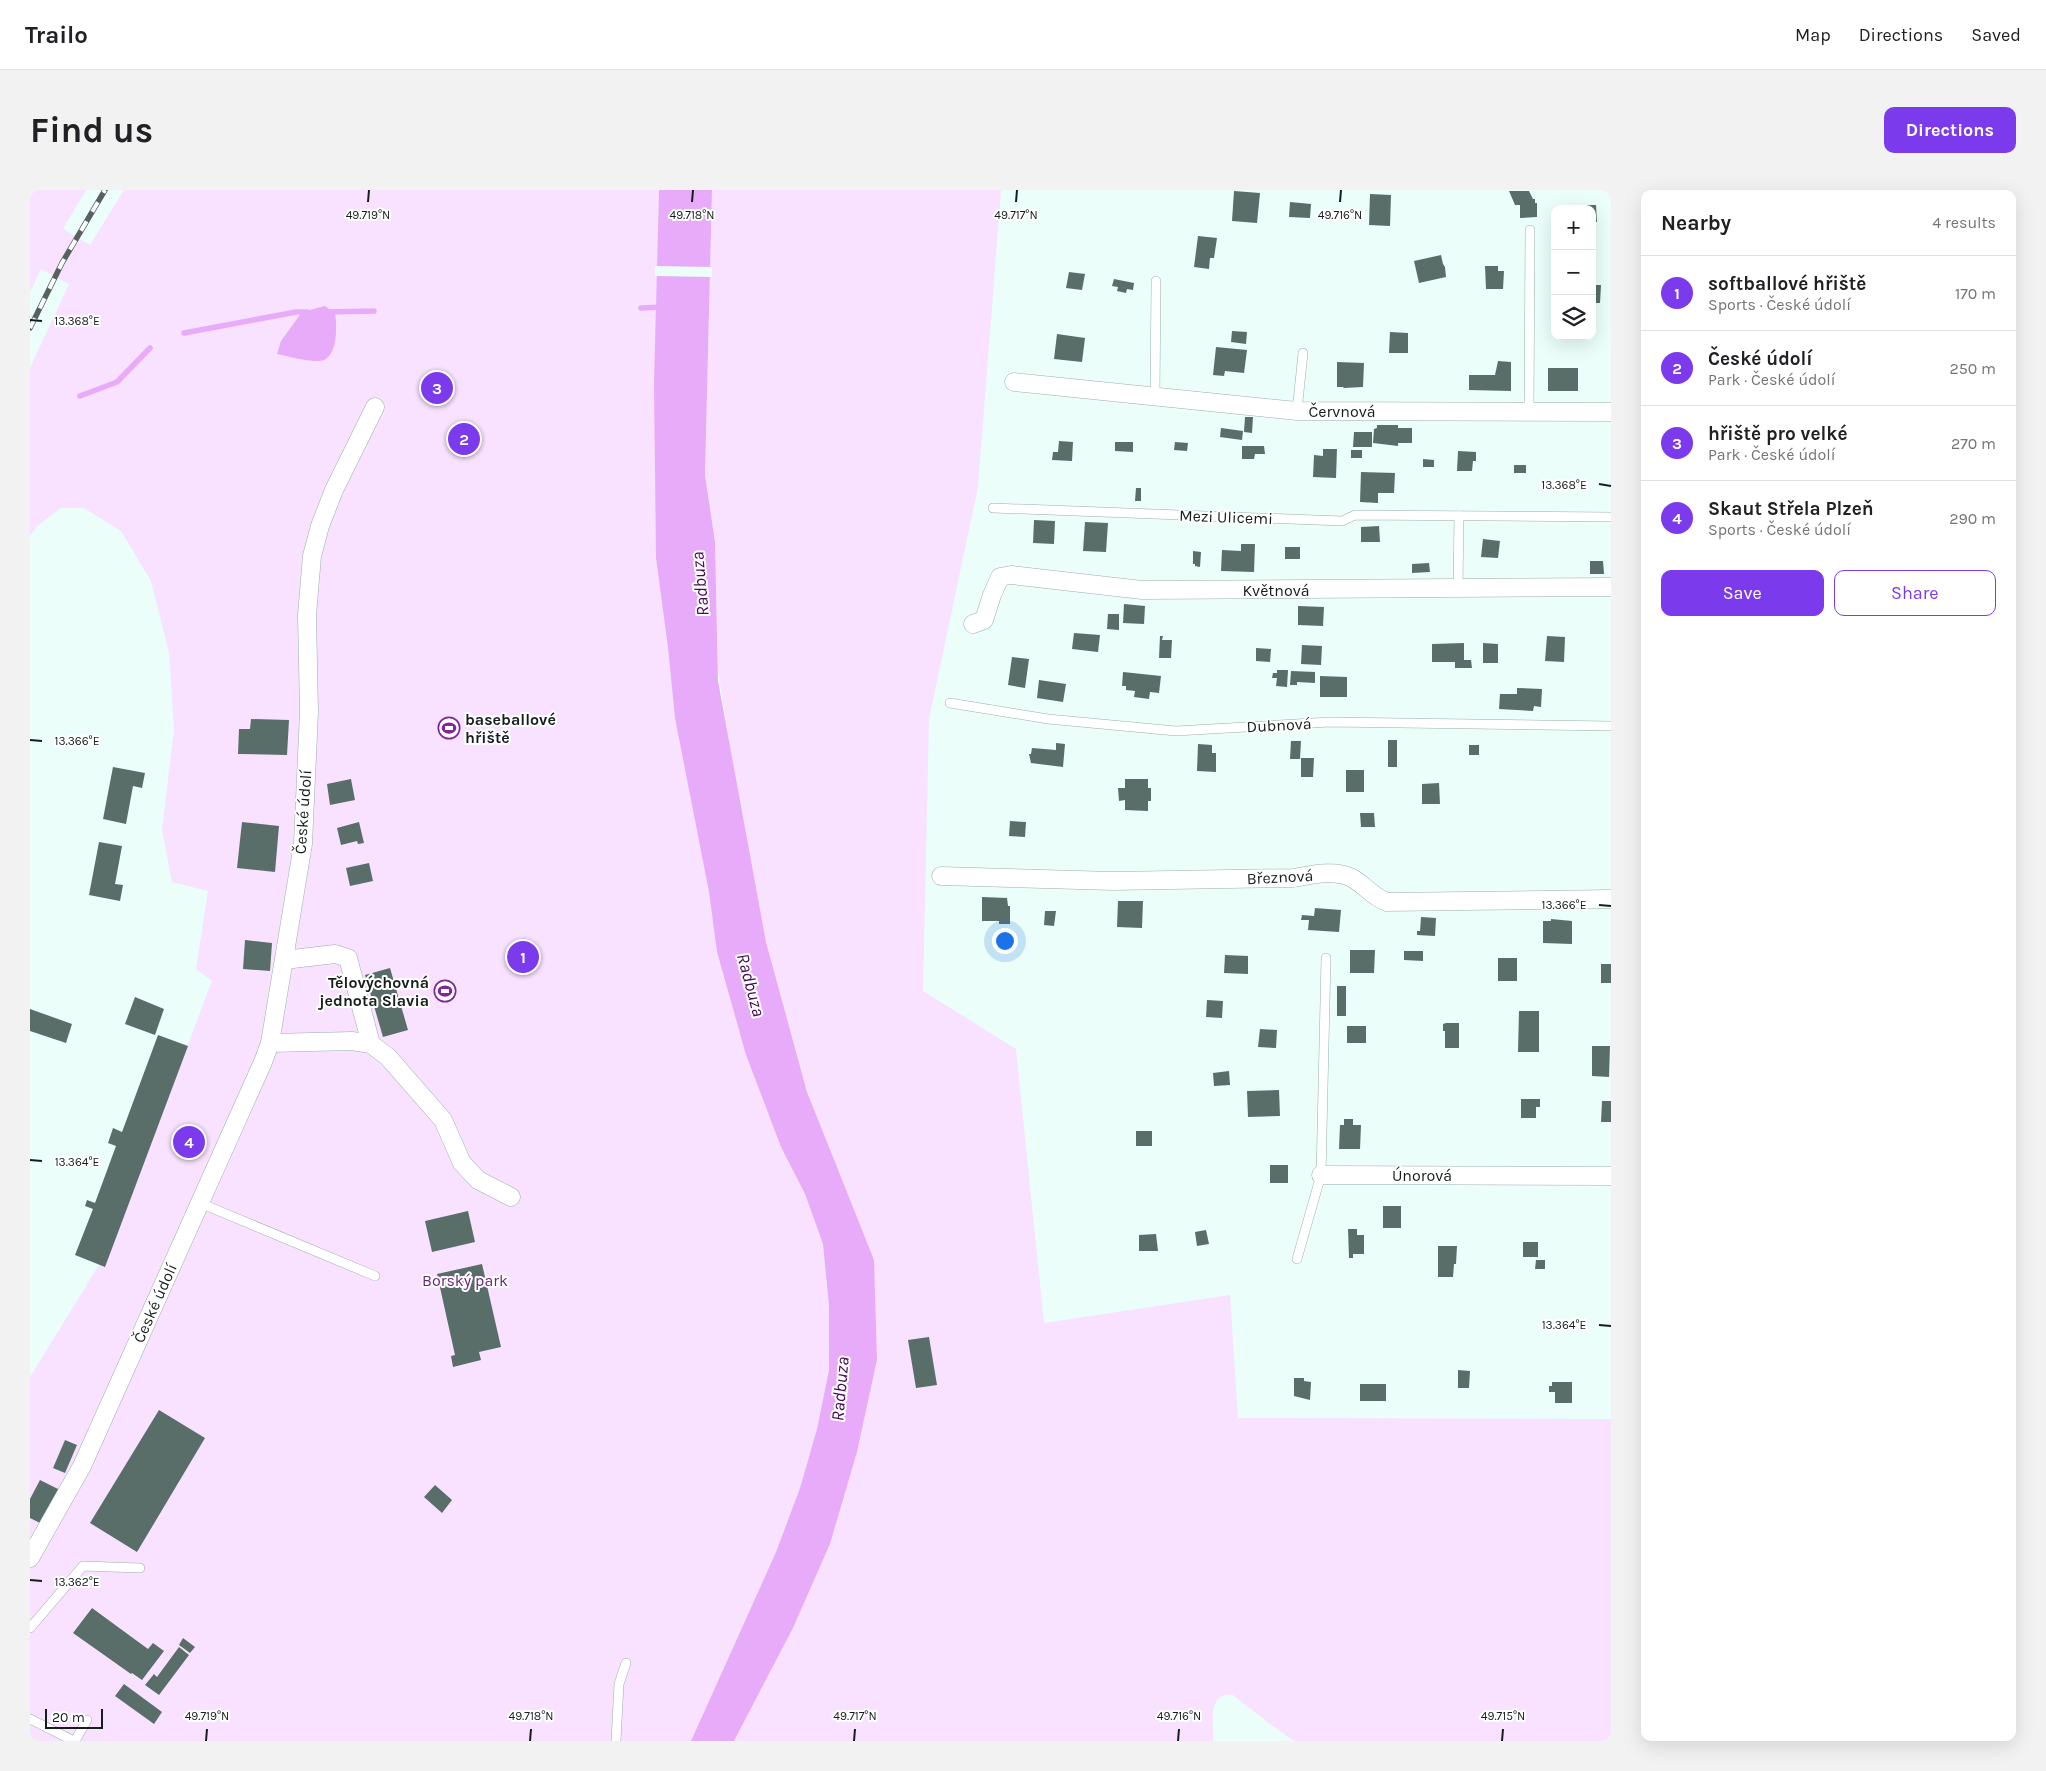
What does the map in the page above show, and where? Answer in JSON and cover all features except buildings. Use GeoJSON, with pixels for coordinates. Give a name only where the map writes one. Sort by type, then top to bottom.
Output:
{"type":"FeatureCollection","features":[{"type":"Feature","properties":{"kind":"street","name":"Červnová"},"geometry":{"type":"LineString","coordinates":[[1014,382],[1297,411],[1611,412]]}},
{"type":"Feature","properties":{"kind":"street","name":"České údolí"},"geometry":{"type":"LineString","coordinates":[[30,1558],[82,1466],[270,1042],[303,844],[309,712],[307,616],[312,556],[320,526],[334,490],[375,407]]}},
{"type":"Feature","properties":{"kind":"street","name":"Květnová"},"geometry":{"type":"LineString","coordinates":[[973,624],[984,620],[1000,577],[1010,575],[1142,590],[1611,587]]}},
{"type":"Feature","properties":{"kind":"street","name":"Březnová"},"geometry":{"type":"LineString","coordinates":[[941,876],[1113,881],[1293,878],[1315,874],[1336,874],[1352,878],[1375,898],[1387,902],[1611,899]]}},
{"type":"Feature","properties":{"kind":"street"},"geometry":{"type":"LineString","coordinates":[[284,960],[335,954],[348,958],[370,1044]]}},
{"type":"Feature","properties":{"kind":"street"},"geometry":{"type":"LineString","coordinates":[[270,1042],[352,1041],[370,1044],[388,1057],[442,1120],[462,1163],[478,1180],[511,1197]]}},
{"type":"Feature","properties":{"kind":"street","name":"Únorová"},"geometry":{"type":"LineString","coordinates":[[1321,1175],[1611,1176]]}},
{"type":"Feature","properties":{"kind":"lane"},"geometry":{"type":"LineString","coordinates":[[1529,412],[1530,230]]}},
{"type":"Feature","properties":{"kind":"lane"},"geometry":{"type":"LineString","coordinates":[[1155,396],[1156,281]]}},
{"type":"Feature","properties":{"kind":"lane"},"geometry":{"type":"LineString","coordinates":[[1297,411],[1302,353]]}},
{"type":"Feature","properties":{"kind":"lane","name":"Mezi Ulicemi"},"geometry":{"type":"LineString","coordinates":[[993,508],[1342,521],[1355,516],[1611,517]]}},
{"type":"Feature","properties":{"kind":"lane"},"geometry":{"type":"LineString","coordinates":[[1458,587],[1459,516]]}},
{"type":"Feature","properties":{"kind":"lane","name":"Dubnová"},"geometry":{"type":"LineString","coordinates":[[950,702],[1048,719],[1176,731],[1330,722],[1611,726]]}},
{"type":"Feature","properties":{"kind":"lane"},"geometry":{"type":"LineString","coordinates":[[1297,1259],[1321,1175],[1326,958]]}},
{"type":"Feature","properties":{"kind":"lane"},"geometry":{"type":"LineString","coordinates":[[200,1203],[375,1276]]}},
{"type":"Feature","properties":{"kind":"lane"},"geometry":{"type":"LineString","coordinates":[[30,1628],[83,1566],[140,1568]]}},
{"type":"Feature","properties":{"kind":"lane"},"geometry":{"type":"LineString","coordinates":[[616,1741],[619,1684],[626,1663]]}},
{"type":"Feature","properties":{"kind":"lane"},"geometry":{"type":"LineString","coordinates":[[30,1719],[74,1741],[87,1720]]}},
{"type":"Feature","properties":{"kind":"green space","name":"Borský park"},"geometry":{"type":"Polygon","coordinates":[[[30,190],[86,190],[63,229],[90,245],[124,190],[659,190],[655,374],[656,558],[674,708],[709,892],[717,952],[746,1055],[781,1147],[805,1194],[823,1244],[829,1306],[829,1370],[817,1429],[800,1488],[776,1552],[691,1741],[30,1741],[30,1377],[99,1265],[174,1081],[212,981],[196,969],[208,891],[172,882],[162,830],[174,730],[169,652],[151,581],[121,531],[84,508],[61,508],[37,526],[30,536],[30,368],[69,284],[41,269],[30,292],[30,190]]]}},
{"type":"Feature","properties":{"kind":"green space"},"geometry":{"type":"Polygon","coordinates":[[[712,190],[1001,190],[978,487],[929,719],[923,991],[1016,1049],[1044,1323],[1230,1295],[1238,1418],[1611,1419],[1611,1741],[1294,1741],[1233,1695],[1225,1695],[1219,1698],[1214,1710],[1213,1741],[734,1741],[793,1628],[830,1544],[857,1452],[877,1360],[839,1173],[807,1092],[766,942],[744,834],[718,671],[715,542],[705,475],[712,190]]]}},
{"type":"Feature","properties":{"kind":"water","name":"Radbuza"},"geometry":{"type":"Polygon","coordinates":[[[659,190],[712,190],[705,475],[715,542],[718,681],[766,942],[807,1092],[874,1260],[877,1360],[857,1452],[830,1544],[793,1628],[734,1741],[691,1741],[776,1552],[800,1488],[817,1429],[829,1370],[829,1306],[823,1244],[805,1194],[781,1147],[746,1055],[717,952],[709,892],[675,718],[656,558],[654,383],[659,190]]]}},
{"type":"Feature","properties":{"kind":"water"},"geometry":{"type":"Polygon","coordinates":[[[325,306],[335,313],[336,318],[336,339],[329,357],[324,360],[314,361],[277,354],[281,341],[302,312],[325,306]]]}},
{"type":"Feature","properties":{"kind":"pier"},"geometry":{"type":"Polygon","coordinates":[[[655,266],[712,267],[712,277],[655,276],[655,266]]]}},
{"type":"Feature","properties":{"kind":"waterway"},"geometry":{"type":"LineString","coordinates":[[641,308],[664,307]]}},
{"type":"Feature","properties":{"kind":"waterway"},"geometry":{"type":"LineString","coordinates":[[326,312],[374,311]]}},
{"type":"Feature","properties":{"kind":"waterway"},"geometry":{"type":"LineString","coordinates":[[184,333],[296,312],[307,312]]}},
{"type":"Feature","properties":{"kind":"waterway"},"geometry":{"type":"LineString","coordinates":[[80,396],[117,382],[150,348]]}},
{"type":"Feature","properties":{"kind":"railway"},"geometry":{"type":"LineString","coordinates":[[30,328],[62,263],[105,190]]}},
{"type":"Feature","properties":{"kind":"place","name":"hřiště pro velké"},"geometry":{"type":"Point","coordinates":[437,388]}},
{"type":"Feature","properties":{"kind":"place","name":"České údolí"},"geometry":{"type":"Point","coordinates":[464,439]}},
{"type":"Feature","properties":{"kind":"place","name":"baseballové hřiště"},"geometry":{"type":"Point","coordinates":[449,728]}},
{"type":"Feature","properties":{"kind":"place","name":"softballové hřiště"},"geometry":{"type":"Point","coordinates":[523,957]}},
{"type":"Feature","properties":{"kind":"place","name":"Tělovýchovná jednota Slavia"},"geometry":{"type":"Point","coordinates":[445,991]}},
{"type":"Feature","properties":{"kind":"place","name":"Skaut Střela Plzeň"},"geometry":{"type":"Point","coordinates":[189,1142]}}]}
